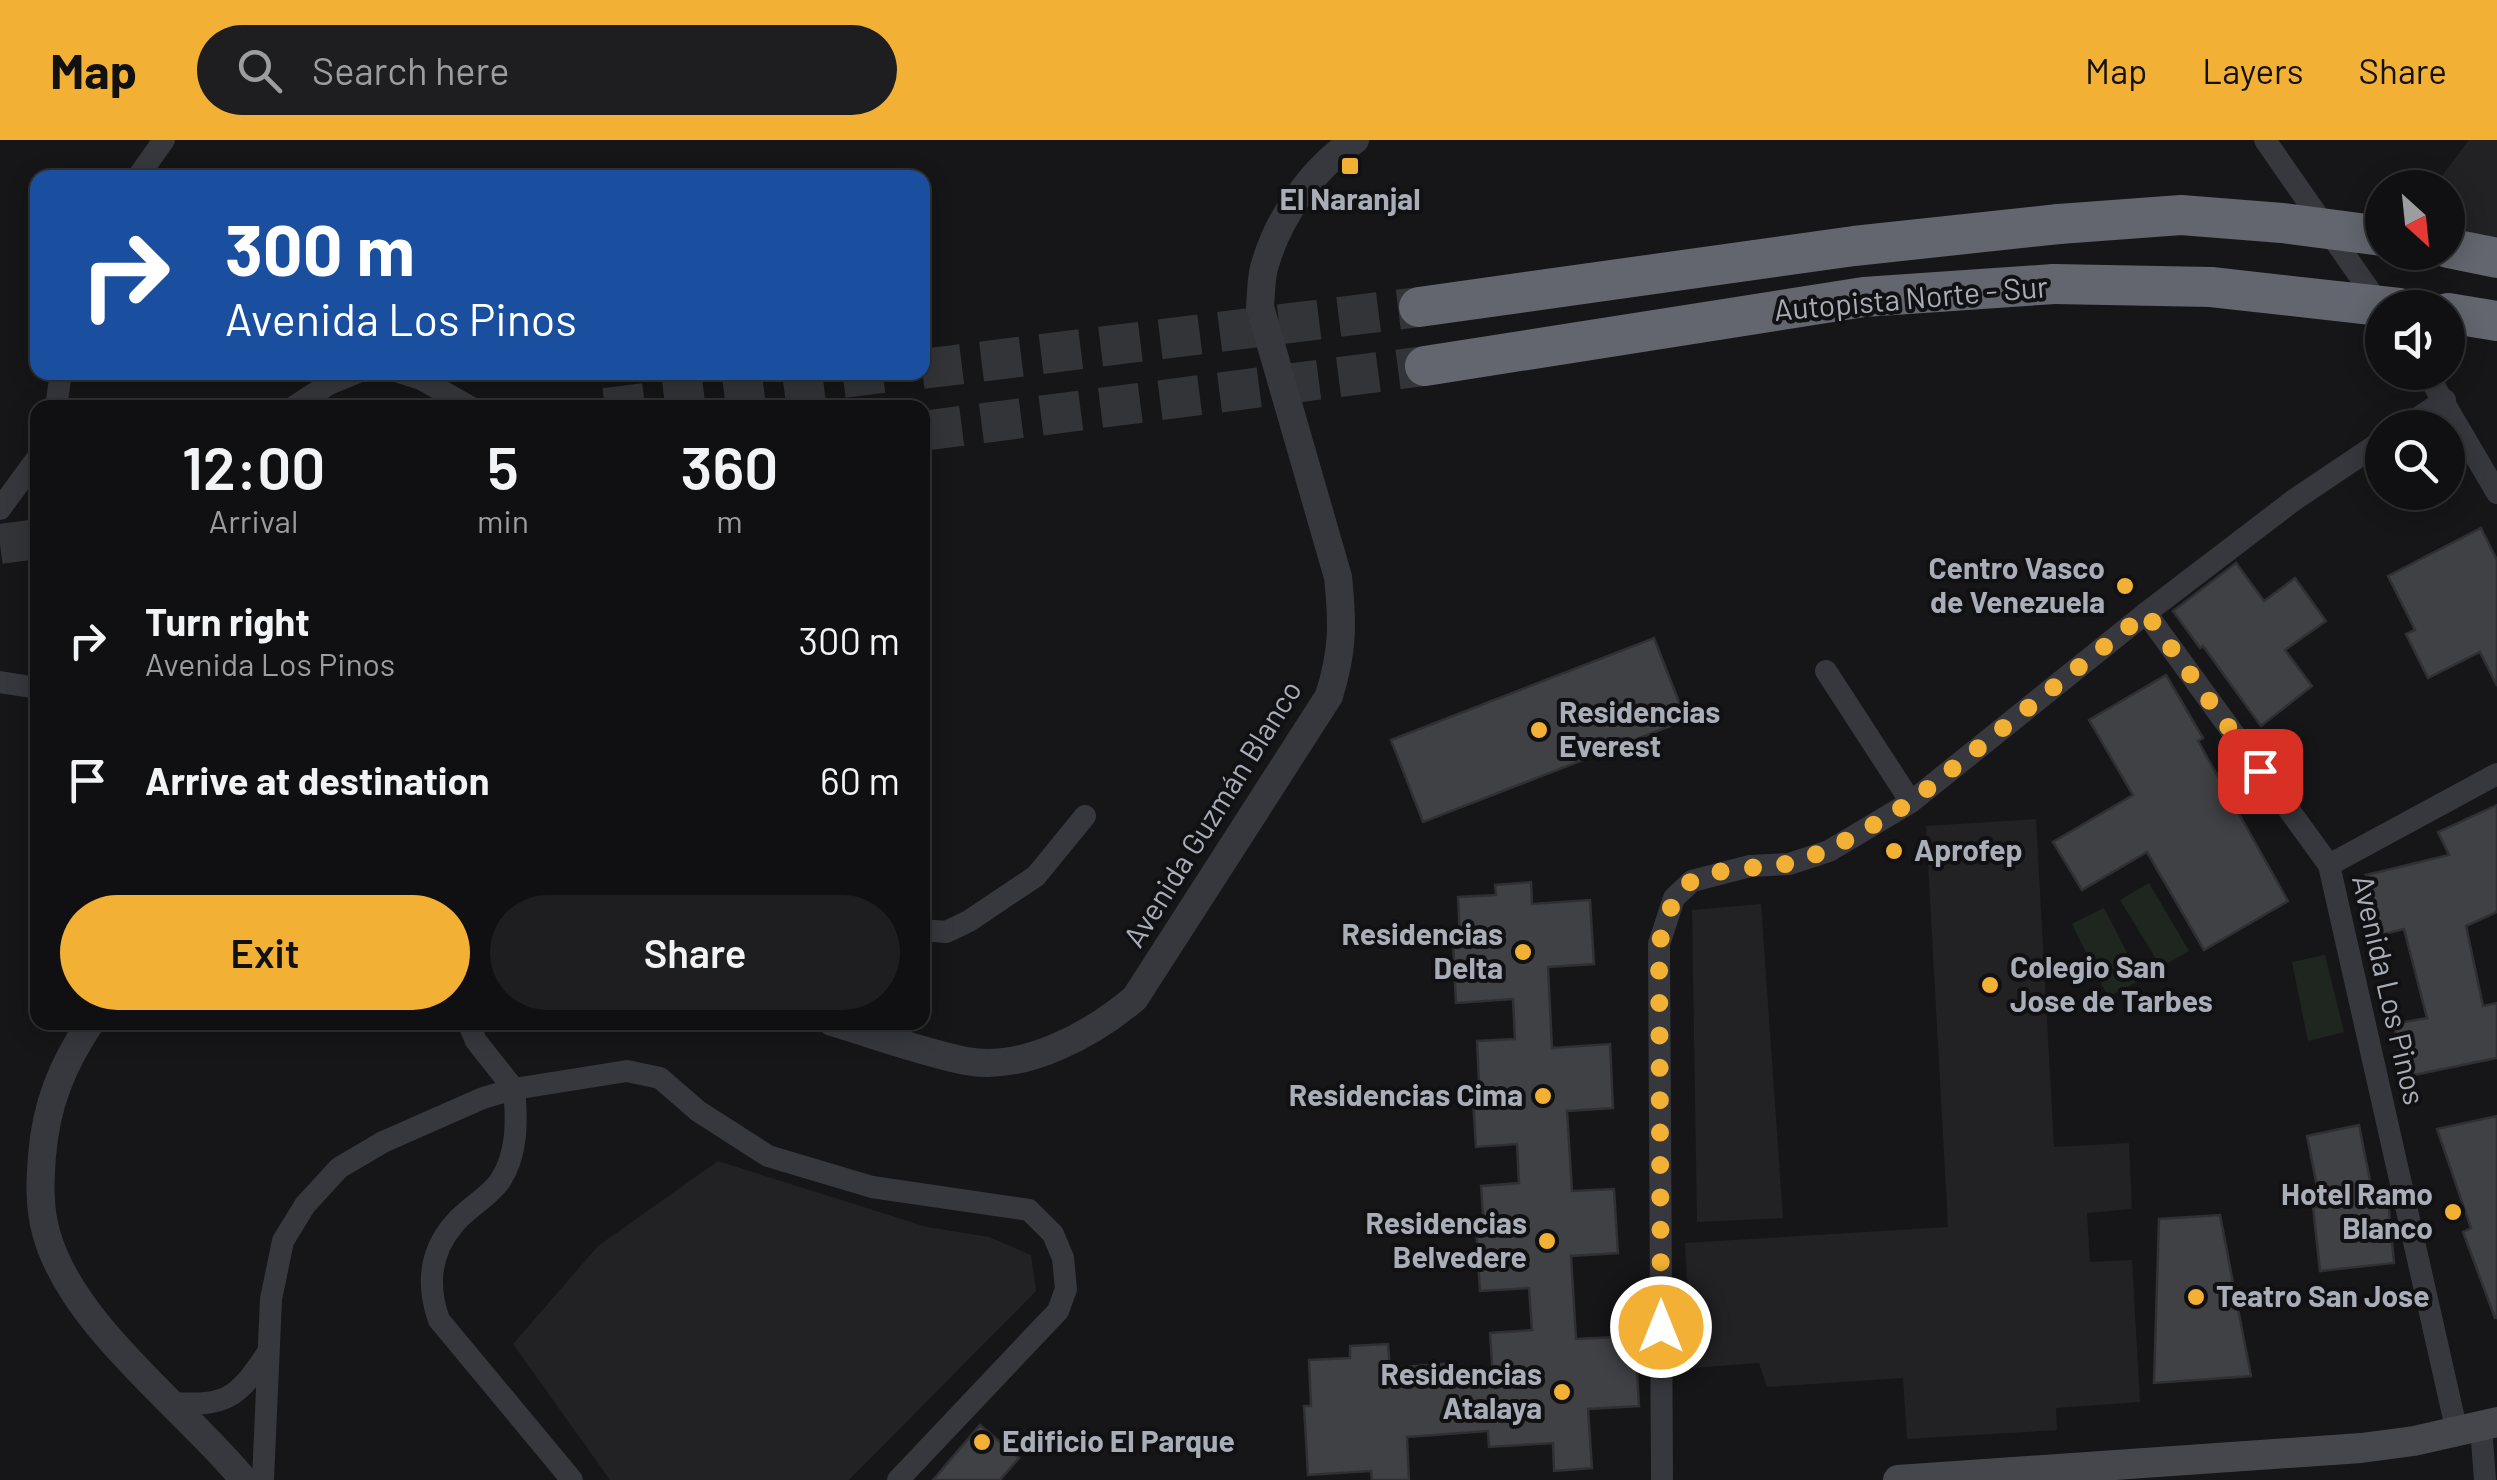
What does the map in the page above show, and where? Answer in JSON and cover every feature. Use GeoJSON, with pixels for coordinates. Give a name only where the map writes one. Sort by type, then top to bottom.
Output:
{"type":"FeatureCollection","features":[{"type":"Feature","properties":{"kind":"highway","name":"Autopista Norte - Sur"},"geometry":{"type":"LineString","coordinates":[[1419,308],[1854,246],[2059,224],[2181,215],[2282,222],[2365,234]]}},
{"type":"Feature","properties":{"kind":"highway"},"geometry":{"type":"LineString","coordinates":[[2465,251],[2497,258]]}},
{"type":"Feature","properties":{"kind":"highway","name":"Autopista Norte - Sur"},"geometry":{"type":"LineString","coordinates":[[1426,366],[1864,297],[2054,284],[2211,287],[2365,304]]}},
{"type":"Feature","properties":{"kind":"highway"},"geometry":{"type":"LineString","coordinates":[[2465,316],[2497,321]]}},
{"type":"Feature","properties":{"kind":"main road"},"geometry":{"type":"LineString","coordinates":[[1898,1480],[2361,1448],[2478,1427]]}},
{"type":"Feature","properties":{"kind":"street"},"geometry":{"type":"LineString","coordinates":[[143,170],[164,140]]}},
{"type":"Feature","properties":{"kind":"street","name":"Avenida Guzmán Blanco"},"geometry":{"type":"LineString","coordinates":[[859,1030],[969,1062],[1041,1053],[1110,1020],[1134,998],[1329,696],[1341,657],[1338,577],[1260,307],[1264,268],[1284,220],[1310,179],[1334,153],[1354,140]]}},
{"type":"Feature","properties":{"kind":"street"},"geometry":{"type":"LineString","coordinates":[[2265,140],[2368,290]]}},
{"type":"Feature","properties":{"kind":"street"},"geometry":{"type":"LineString","coordinates":[[304,400],[339,380]]}},
{"type":"Feature","properties":{"kind":"street"},"geometry":{"type":"LineString","coordinates":[[423,380],[458,400]]}},
{"type":"Feature","properties":{"kind":"street"},"geometry":{"type":"LineString","coordinates":[[2438,390],[2497,493]]}},
{"type":"Feature","properties":{"kind":"street"},"geometry":{"type":"LineString","coordinates":[[2429,410],[2444,400]]}},
{"type":"Feature","properties":{"kind":"street"},"geometry":{"type":"LineString","coordinates":[[1662,1480],[1659,944],[1674,898],[1692,881],[1750,866],[1788,864],[1829,851],[1911,802],[2146,613],[2294,500],[2365,452]]}},
{"type":"Feature","properties":{"kind":"street"},"geometry":{"type":"LineString","coordinates":[[0,508],[30,468]]}},
{"type":"Feature","properties":{"kind":"street","name":"Avenida Los Pinos"},"geometry":{"type":"LineString","coordinates":[[2146,613],[2329,866],[2478,1427],[2484,1480]]}},
{"type":"Feature","properties":{"kind":"street"},"geometry":{"type":"LineString","coordinates":[[1826,672],[1911,802]]}},
{"type":"Feature","properties":{"kind":"street"},"geometry":{"type":"LineString","coordinates":[[0,682],[30,687]]}},
{"type":"Feature","properties":{"kind":"street"},"geometry":{"type":"LineString","coordinates":[[2329,866],[2497,774]]}},
{"type":"Feature","properties":{"kind":"street"},"geometry":{"type":"LineString","coordinates":[[930,931],[946,932],[969,921],[1036,876],[1084,816]]}},
{"type":"Feature","properties":{"kind":"street"},"geometry":{"type":"LineString","coordinates":[[86,1030],[61,1070],[43,1136],[39,1188],[46,1233],[67,1279],[96,1322],[244,1480]]}},
{"type":"Feature","properties":{"kind":"street"},"geometry":{"type":"LineString","coordinates":[[472,1030],[514,1088],[517,1116],[513,1150],[500,1181],[452,1226],[432,1263],[430,1294],[439,1320],[572,1480]]}},
{"type":"Feature","properties":{"kind":"street"},"geometry":{"type":"LineString","coordinates":[[263,1480],[271,1300],[284,1241],[305,1205],[339,1168],[382,1142],[483,1098],[514,1088],[626,1071],[660,1078],[698,1111],[768,1156],[872,1187],[1029,1210],[1053,1234],[1063,1258],[1066,1288],[1058,1311],[898,1480]]}},
{"type":"Feature","properties":{"kind":"street"},"geometry":{"type":"LineString","coordinates":[[172,1403],[202,1405],[227,1400],[266,1355]]}},
{"type":"Feature","properties":{"kind":"shaded area"},"geometry":{"type":"Polygon","coordinates":[[[2469,140],[2497,140],[2497,266],[2465,240],[2465,170],[2446,170],[2469,140]]]}},
{"type":"Feature","properties":{"kind":"shaded area","name":"Colegio San Jose de Tarbes"},"geometry":{"type":"Polygon","coordinates":[[[2036,819],[2054,1147],[2129,1143],[2132,1209],[2087,1213],[2090,1262],[2132,1260],[2140,1402],[2056,1408],[2057,1430],[1907,1439],[1903,1378],[1767,1387],[1759,1363],[1692,1368],[1685,1243],[1948,1227],[1926,826],[2036,819]]]}},
{"type":"Feature","properties":{"kind":"shaded area"},"geometry":{"type":"Polygon","coordinates":[[[2149,883],[2189,951],[2161,967],[2120,900],[2149,883]]]}},
{"type":"Feature","properties":{"kind":"shaded area"},"geometry":{"type":"Polygon","coordinates":[[[1761,904],[1783,1218],[1697,1222],[1692,910],[1761,904]]]}},
{"type":"Feature","properties":{"kind":"shaded area"},"geometry":{"type":"Polygon","coordinates":[[[2104,908],[2141,980],[2108,997],[2072,924],[2104,908]]]}},
{"type":"Feature","properties":{"kind":"shaded area"},"geometry":{"type":"Polygon","coordinates":[[[2325,955],[2344,1032],[2308,1041],[2292,962],[2325,955]]]}},
{"type":"Feature","properties":{"kind":"shaded area"},"geometry":{"type":"Polygon","coordinates":[[[718,1161],[927,1227],[989,1237],[1031,1255],[1036,1291],[849,1480],[610,1480],[513,1344],[598,1246],[718,1161]]]}},
{"type":"Feature","properties":{"kind":"building"},"geometry":{"type":"Polygon","coordinates":[[[2481,528],[2497,560],[2497,686],[2480,652],[2428,678],[2406,634],[2415,630],[2388,576],[2481,528]]]}},
{"type":"Feature","properties":{"kind":"building"},"geometry":{"type":"Polygon","coordinates":[[[2236,563],[2264,601],[2295,578],[2326,621],[2285,650],[2312,686],[2261,726],[2173,611],[2236,563]]]}},
{"type":"Feature","properties":{"kind":"building","name":"Residencias Everest"},"geometry":{"type":"Polygon","coordinates":[[[1654,638],[1686,720],[1423,822],[1391,740],[1654,638]]]}},
{"type":"Feature","properties":{"kind":"building"},"geometry":{"type":"Polygon","coordinates":[[[2166,675],[2203,738],[2198,741],[2288,901],[2204,950],[2147,852],[2082,890],[2053,842],[2133,795],[2089,720],[2166,675]]]}},
{"type":"Feature","properties":{"kind":"building"},"geometry":{"type":"Polygon","coordinates":[[[2497,805],[2497,912],[2466,926],[2483,1006],[2497,1003],[2497,1058],[2404,1077],[2394,1024],[2427,1018],[2404,929],[2381,935],[2366,875],[2449,855],[2438,832],[2497,805]]]}},
{"type":"Feature","properties":{"kind":"building"},"geometry":{"type":"Polygon","coordinates":[[[1531,882],[1532,904],[1590,900],[1594,964],[1548,967],[1552,1048],[1610,1044],[1613,1108],[1567,1111],[1572,1191],[1614,1189],[1618,1253],[1571,1256],[1576,1339],[1635,1336],[1639,1406],[1588,1409],[1592,1468],[1554,1471],[1553,1443],[1489,1447],[1488,1431],[1407,1437],[1409,1480],[1372,1480],[1371,1471],[1308,1475],[1304,1406],[1311,1406],[1309,1360],[1350,1358],[1350,1346],[1388,1344],[1390,1368],[1453,1363],[1454,1379],[1493,1378],[1490,1333],[1532,1330],[1529,1288],[1480,1291],[1476,1228],[1484,1228],[1481,1186],[1519,1183],[1517,1144],[1476,1147],[1472,1084],[1479,1083],[1477,1041],[1515,1039],[1513,999],[1456,1003],[1453,940],[1460,939],[1458,897],[1496,895],[1495,885],[1531,882]]]}},
{"type":"Feature","properties":{"kind":"building"},"geometry":{"type":"Polygon","coordinates":[[[2497,1116],[2495,1318],[2463,1232],[2471,1228],[2437,1129],[2497,1116]]]}},
{"type":"Feature","properties":{"kind":"building"},"geometry":{"type":"Polygon","coordinates":[[[2359,1125],[2374,1201],[2388,1200],[2394,1263],[2320,1271],[2313,1207],[2321,1207],[2307,1136],[2359,1125]]]}},
{"type":"Feature","properties":{"kind":"building","name":"Teatro San Jose"},"geometry":{"type":"Polygon","coordinates":[[[2220,1215],[2251,1376],[2154,1383],[2159,1219],[2220,1215]]]}},
{"type":"Feature","properties":{"kind":"building","name":"Edificio El Parque"},"geometry":{"type":"Polygon","coordinates":[[[980,1425],[1019,1458],[1000,1480],[933,1480],[980,1425]]]}},
{"type":"Feature","properties":{"kind":"tunnel"},"geometry":{"type":"LineString","coordinates":[[930,368],[1419,307]]}},
{"type":"Feature","properties":{"kind":"tunnel"},"geometry":{"type":"LineString","coordinates":[[930,430],[1425,366]]}},
{"type":"Feature","properties":{"kind":"tunnel"},"geometry":{"type":"LineString","coordinates":[[668,400],[827,380]]}},
{"type":"Feature","properties":{"kind":"tunnel"},"geometry":{"type":"LineString","coordinates":[[0,544],[30,540]]}},
{"type":"Feature","properties":{"kind":"place","name":"El Naranjal"},"geometry":{"type":"Point","coordinates":[1350,166]}},
{"type":"Feature","properties":{"kind":"place","name":"Centro Vasco de Venezuela"},"geometry":{"type":"Point","coordinates":[2125,586]}},
{"type":"Feature","properties":{"kind":"place","name":"Residencias Everest"},"geometry":{"type":"Point","coordinates":[1539,730]}},
{"type":"Feature","properties":{"kind":"place","name":"Aprofep"},"geometry":{"type":"Point","coordinates":[1894,851]}},
{"type":"Feature","properties":{"kind":"place","name":"Residencias Delta"},"geometry":{"type":"Point","coordinates":[1523,952]}},
{"type":"Feature","properties":{"kind":"place","name":"Colegio San Jose de Tarbes"},"geometry":{"type":"Point","coordinates":[1990,985]}},
{"type":"Feature","properties":{"kind":"place","name":"Residencias Cima"},"geometry":{"type":"Point","coordinates":[1543,1096]}},
{"type":"Feature","properties":{"kind":"place","name":"Hotel Ramo Blanco"},"geometry":{"type":"Point","coordinates":[2453,1212]}},
{"type":"Feature","properties":{"kind":"place","name":"Residencias Belvedere"},"geometry":{"type":"Point","coordinates":[1547,1241]}},
{"type":"Feature","properties":{"kind":"place","name":"Teatro San Jose"},"geometry":{"type":"Point","coordinates":[2196,1297]}},
{"type":"Feature","properties":{"kind":"place","name":"Residencias Atalaya"},"geometry":{"type":"Point","coordinates":[1562,1392]}},
{"type":"Feature","properties":{"kind":"place","name":"Edificio El Parque"},"geometry":{"type":"Point","coordinates":[982,1442]}},
{"type":"Feature","properties":{"kind":"route"},"geometry":{"type":"LineString","coordinates":[[1661,1327],[1659,944],[1674,898],[1692,881],[1750,866],[1788,864],[1829,851],[1911,802],[2146,613],[2260,771]]}}]}
